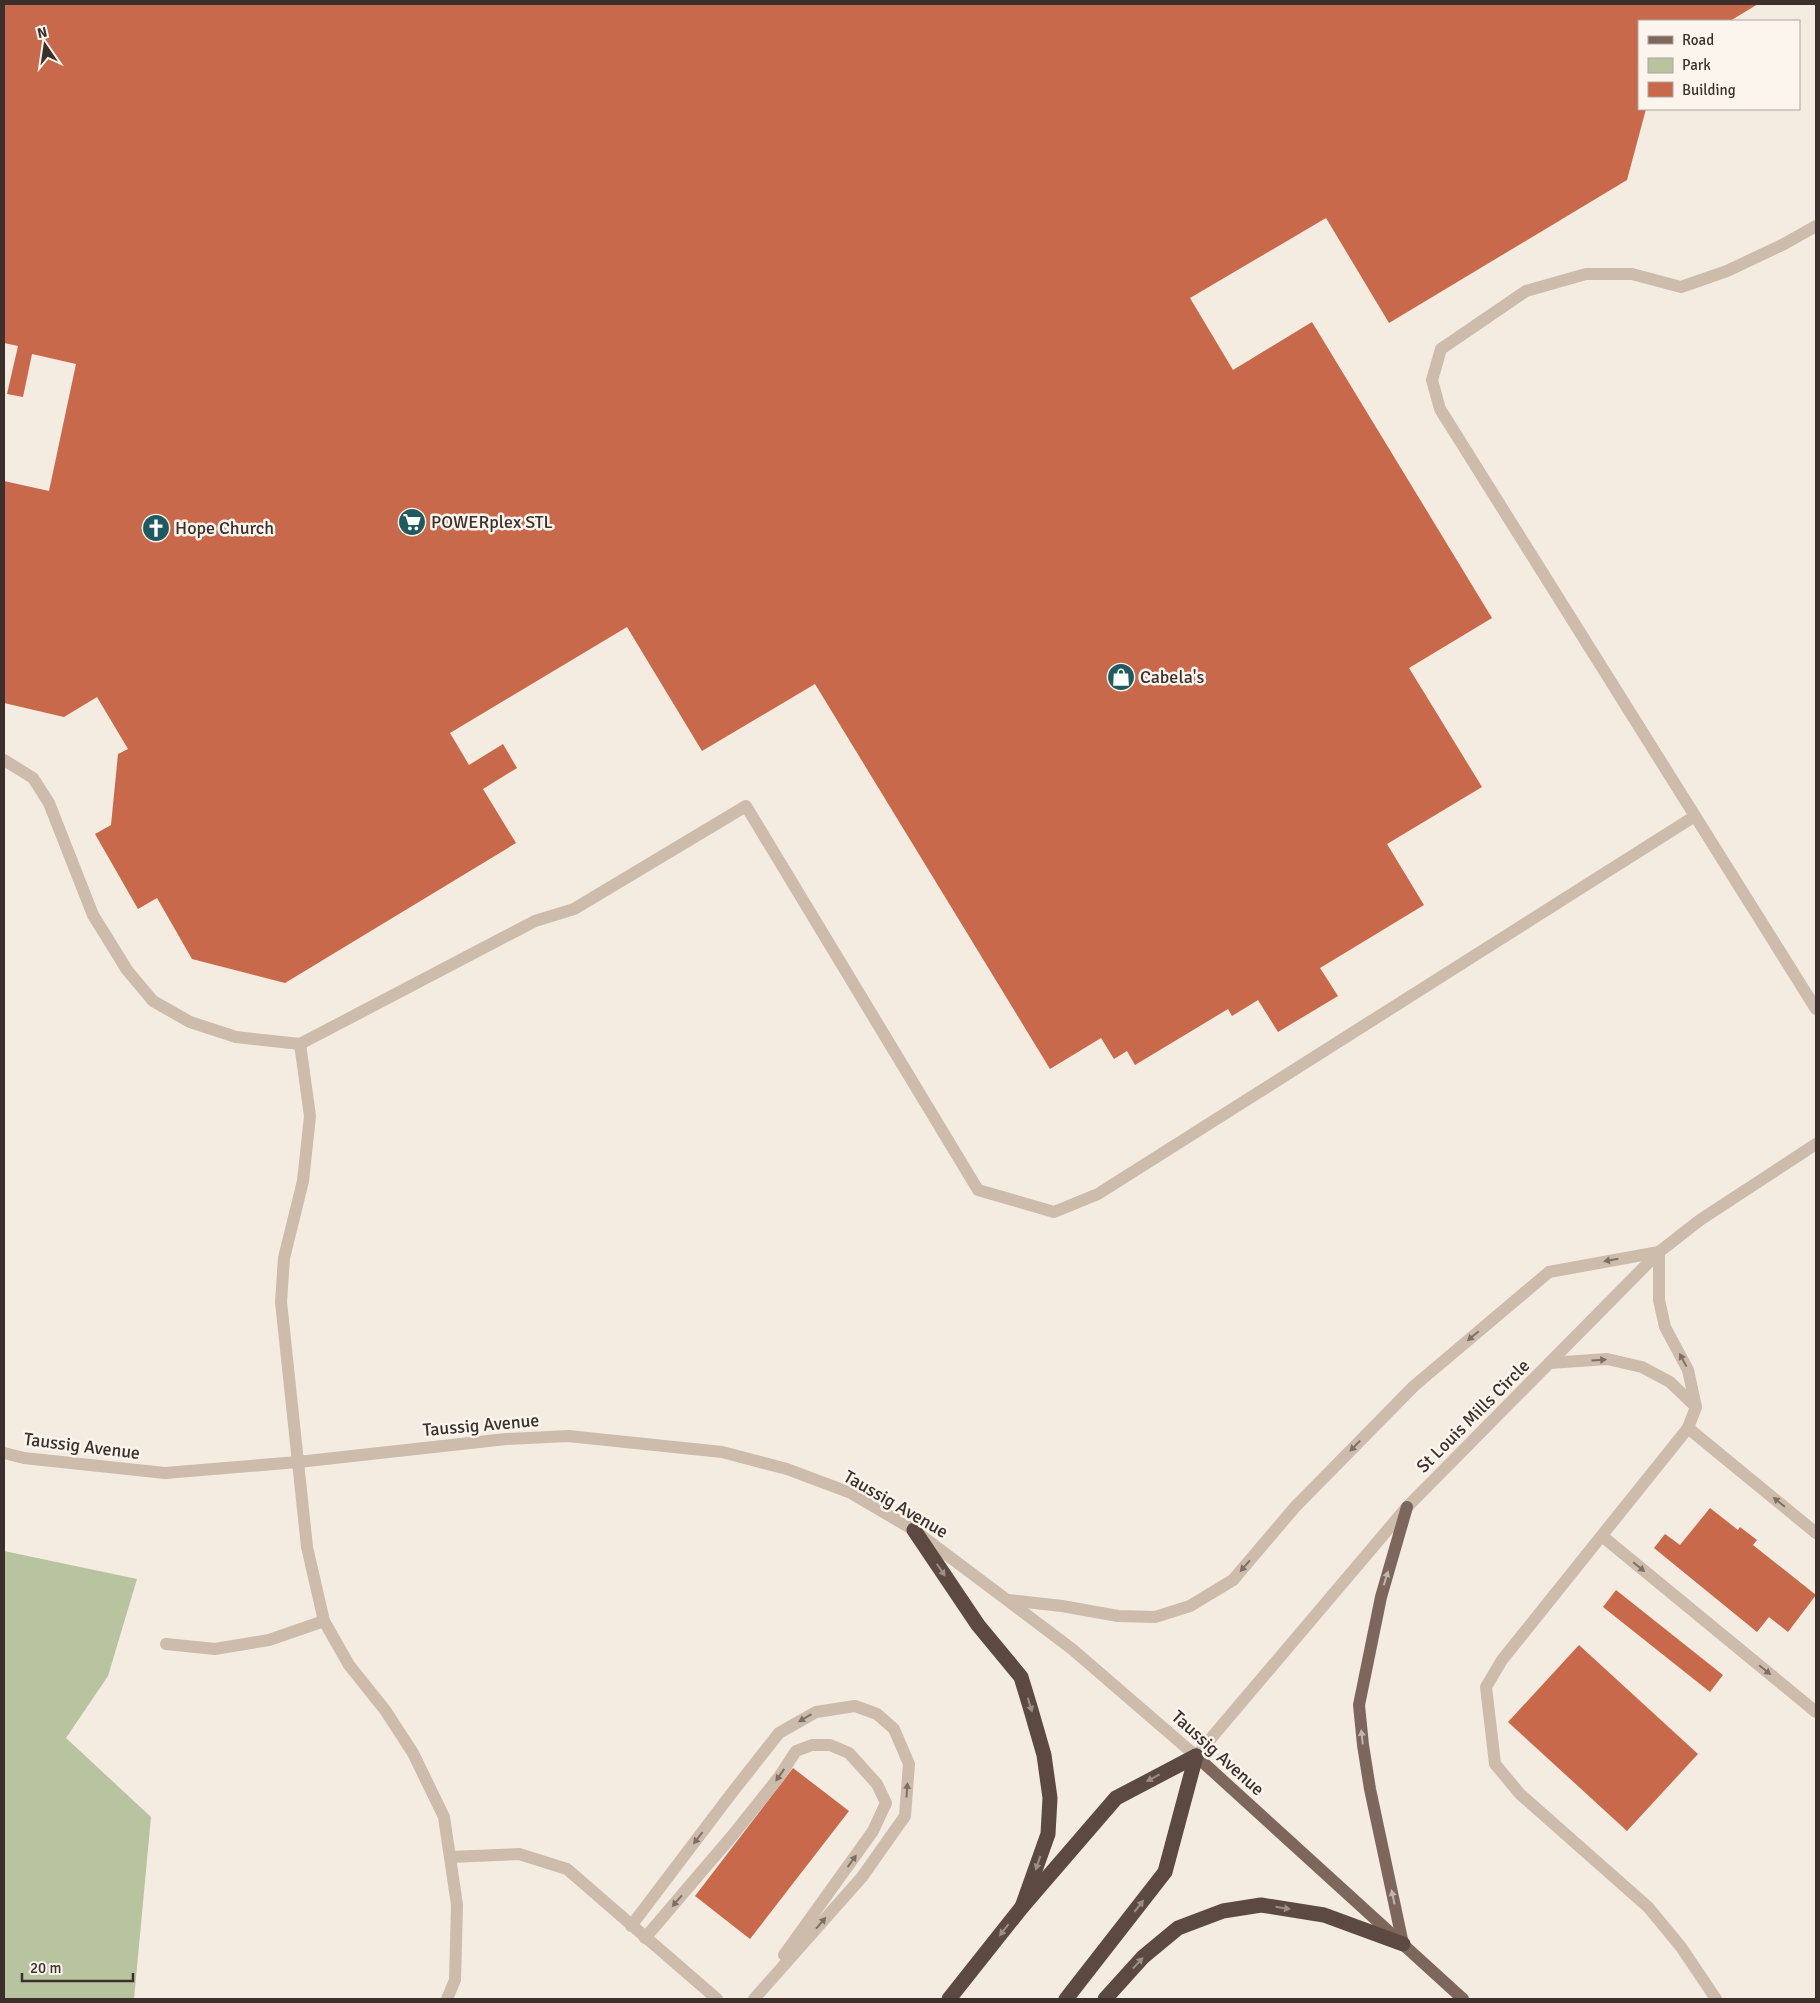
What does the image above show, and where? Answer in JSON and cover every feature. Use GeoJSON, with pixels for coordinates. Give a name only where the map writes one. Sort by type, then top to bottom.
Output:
{"type":"FeatureCollection","features":[{"type":"Feature","properties":{"kind":"highway"},"geometry":{"type":"LineString","coordinates":[[914,1530],[978,1625],[1021,1678],[1034,1719],[1044,1755],[1050,1798],[1048,1834],[1022,1907]]}},
{"type":"Feature","properties":{"kind":"highway"},"geometry":{"type":"LineString","coordinates":[[949,1999],[1022,1907],[1116,1798],[1196,1756]]}},
{"type":"Feature","properties":{"kind":"highway"},"geometry":{"type":"LineString","coordinates":[[1066,1999],[1165,1872],[1196,1756]]}},
{"type":"Feature","properties":{"kind":"highway"},"geometry":{"type":"LineString","coordinates":[[1105,1999],[1143,1957],[1178,1928],[1223,1911],[1261,1905],[1324,1915],[1403,1944]]}},
{"type":"Feature","properties":{"kind":"main road"},"geometry":{"type":"LineString","coordinates":[[1403,1944],[1370,1788],[1359,1705],[1381,1597],[1408,1508]]}},
{"type":"Feature","properties":{"kind":"main road","name":"Taussig Avenue"},"geometry":{"type":"LineString","coordinates":[[1196,1756],[1463,1999]]}},
{"type":"Feature","properties":{"kind":"street"},"geometry":{"type":"LineString","coordinates":[[1816,226],[1784,244],[1727,271],[1680,287],[1632,274],[1586,274],[1526,291],[1441,349],[1432,380],[1440,409],[1816,1009]]}},
{"type":"Feature","properties":{"kind":"street"},"geometry":{"type":"LineString","coordinates":[[4,760],[33,778],[49,803],[93,915],[127,970],[153,1001],[190,1022],[236,1037],[300,1044],[534,921],[574,909],[746,806],[978,1190],[1054,1212],[1098,1194],[1695,816]]}},
{"type":"Feature","properties":{"kind":"street"},"geometry":{"type":"LineString","coordinates":[[300,1044],[310,1116],[303,1181],[284,1258],[282,1302],[307,1547],[324,1621],[349,1666],[385,1710],[413,1753],[444,1817],[457,1905],[455,1980],[447,1999]]}},
{"type":"Feature","properties":{"kind":"street","name":"St Louis Mills Circle"},"geometry":{"type":"LineString","coordinates":[[1196,1756],[1408,1508],[1659,1252],[1700,1220],[1816,1144]]}},
{"type":"Feature","properties":{"kind":"street"},"geometry":{"type":"LineString","coordinates":[[1008,1600],[1062,1606],[1118,1616],[1155,1617],[1190,1606],[1233,1580],[1295,1508],[1414,1386],[1549,1272],[1659,1252],[1659,1300],[1665,1327],[1688,1370],[1696,1407],[1688,1428],[1502,1660],[1486,1687],[1495,1764],[1520,1794],[1648,1907],[1681,1947],[1716,1999]]}},
{"type":"Feature","properties":{"kind":"street"},"geometry":{"type":"LineString","coordinates":[[1550,1363],[1607,1359],[1642,1368],[1670,1382],[1696,1407]]}},
{"type":"Feature","properties":{"kind":"street"},"geometry":{"type":"LineString","coordinates":[[1688,1428],[1816,1533]]}},
{"type":"Feature","properties":{"kind":"street","name":"Taussig Avenue"},"geometry":{"type":"LineString","coordinates":[[4,1453],[24,1458],[165,1473],[298,1462],[506,1439],[568,1436],[722,1452],[788,1469],[851,1493],[914,1530],[1072,1649],[1196,1756]]}},
{"type":"Feature","properties":{"kind":"street"},"geometry":{"type":"LineString","coordinates":[[1602,1536],[1816,1712]]}},
{"type":"Feature","properties":{"kind":"street"},"geometry":{"type":"LineString","coordinates":[[166,1644],[214,1649],[269,1640],[324,1621]]}},
{"type":"Feature","properties":{"kind":"street"},"geometry":{"type":"LineString","coordinates":[[632,1926],[779,1733],[816,1712],[855,1706],[877,1714],[894,1729],[909,1764],[905,1816],[862,1877],[753,1999]]}},
{"type":"Feature","properties":{"kind":"street"},"geometry":{"type":"LineString","coordinates":[[645,1938],[732,1836],[779,1777],[796,1751],[812,1744],[830,1745],[848,1752],[877,1784],[886,1803],[873,1831],[753,1999]]}},
{"type":"Feature","properties":{"kind":"street"},"geometry":{"type":"LineString","coordinates":[[450,1856],[518,1854],[567,1869],[717,1999]]}},
{"type":"Feature","properties":{"kind":"green space"},"geometry":{"type":"Polygon","coordinates":[[[4,1551],[137,1579],[108,1676],[66,1738],[151,1817],[134,1999],[4,1999],[4,1551]]]}},
{"type":"Feature","properties":{"kind":"building","name":"POWERplex STL"},"geometry":{"type":"Polygon","coordinates":[[[4,4],[1758,4],[1732,20],[1638,20],[1638,110],[1646,110],[1627,180],[1389,323],[1326,218],[1190,298],[1233,370],[1312,322],[1492,618],[1409,668],[1482,787],[1387,844],[1424,905],[1320,968],[1338,996],[1278,1032],[1258,1000],[1232,1016],[1228,1009],[1135,1065],[1127,1051],[1114,1059],[1101,1038],[1050,1069],[815,684],[702,751],[627,627],[450,733],[469,765],[503,744],[517,768],[483,789],[516,843],[285,983],[192,959],[157,898],[138,909],[95,834],[111,825],[118,754],[128,749],[97,697],[64,717],[4,703],[4,481],[49,491],[76,364],[32,354],[23,397],[7,394],[18,346],[4,343],[4,4]]]}},
{"type":"Feature","properties":{"kind":"building"},"geometry":{"type":"Polygon","coordinates":[[[1710,1508],[1738,1530],[1740,1527],[1757,1540],[1753,1545],[1816,1595],[1788,1632],[1769,1617],[1757,1632],[1654,1548],[1665,1534],[1680,1545],[1710,1508]]]}},
{"type":"Feature","properties":{"kind":"building"},"geometry":{"type":"Polygon","coordinates":[[[1616,1590],[1723,1675],[1710,1692],[1603,1607],[1616,1590]]]}},
{"type":"Feature","properties":{"kind":"building"},"geometry":{"type":"Polygon","coordinates":[[[1579,1645],[1698,1754],[1627,1831],[1508,1722],[1579,1645]]]}},
{"type":"Feature","properties":{"kind":"building"},"geometry":{"type":"Polygon","coordinates":[[[793,1768],[849,1811],[750,1939],[695,1896],[793,1768]]]}},
{"type":"Feature","properties":{"kind":"place","name":"POWERplex STL"},"geometry":{"type":"Point","coordinates":[412,522]}},
{"type":"Feature","properties":{"kind":"place","name":"Hope Church"},"geometry":{"type":"Point","coordinates":[156,528]}},
{"type":"Feature","properties":{"kind":"place","name":"Cabela's"},"geometry":{"type":"Point","coordinates":[1121,677]}}]}
